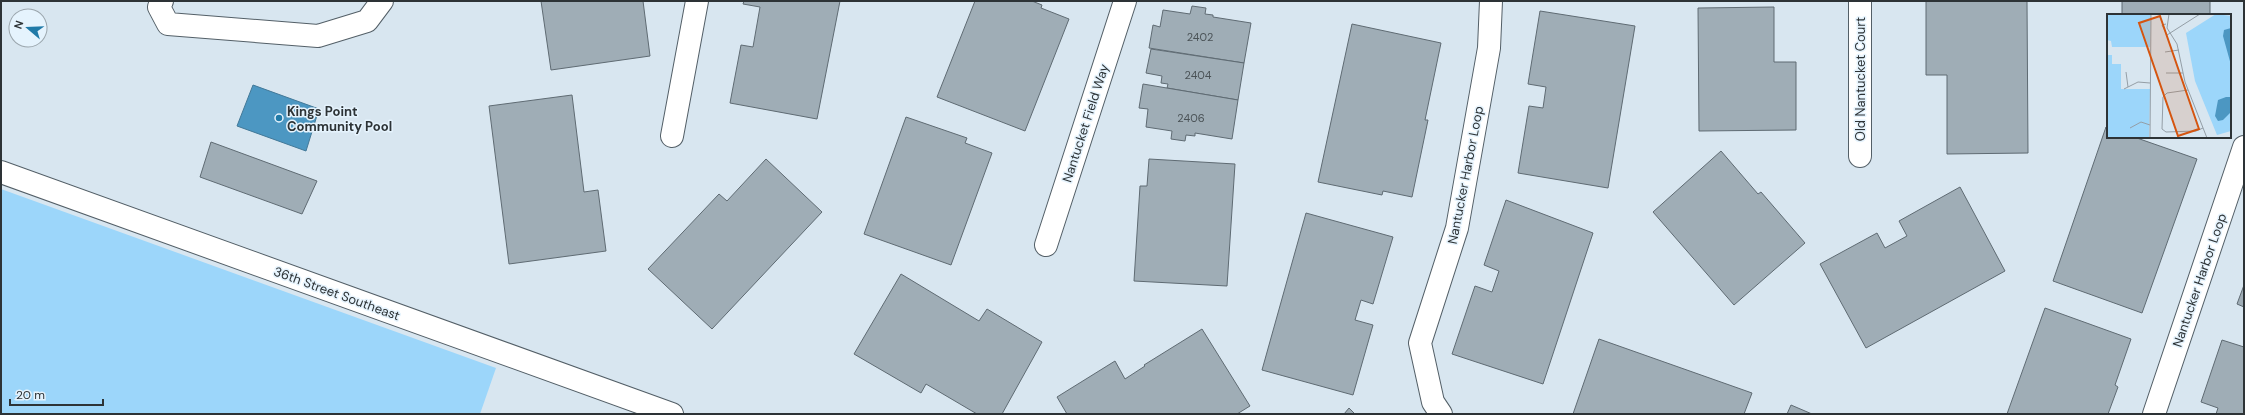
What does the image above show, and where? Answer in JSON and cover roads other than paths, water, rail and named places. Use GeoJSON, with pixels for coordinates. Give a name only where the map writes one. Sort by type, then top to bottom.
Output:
{"type":"FeatureCollection","features":[{"type":"Feature","properties":{"kind":"street"},"geometry":{"type":"LineString","coordinates":[[162,1],[159,8],[168,24],[318,36],[367,21],[382,1]]}},
{"type":"Feature","properties":{"kind":"street"},"geometry":{"type":"LineString","coordinates":[[672,136],[697,1]]}},
{"type":"Feature","properties":{"kind":"street","name":"Nantucket Field Way"},"geometry":{"type":"LineString","coordinates":[[1046,245],[1125,1]]}},
{"type":"Feature","properties":{"kind":"street","name":"Nantucker Harbor Loop"},"geometry":{"type":"LineString","coordinates":[[1441,414],[1433,402],[1420,343],[1457,228],[1489,48],[1491,1]]}},
{"type":"Feature","properties":{"kind":"street","name":"Old Nantucket Court"},"geometry":{"type":"LineString","coordinates":[[1860,1],[1860,156]]}},
{"type":"Feature","properties":{"kind":"street","name":"Nantucker Harbor Loop"},"geometry":{"type":"LineString","coordinates":[[2154,414],[2244,147]]}},
{"type":"Feature","properties":{"kind":"street","name":"36th Street Southeast"},"geometry":{"type":"LineString","coordinates":[[1,172],[672,414]]}},
{"type":"Feature","properties":{"kind":"place","name":"Kings Point Community Pool"},"geometry":{"type":"Point","coordinates":[279,118]}}]}
